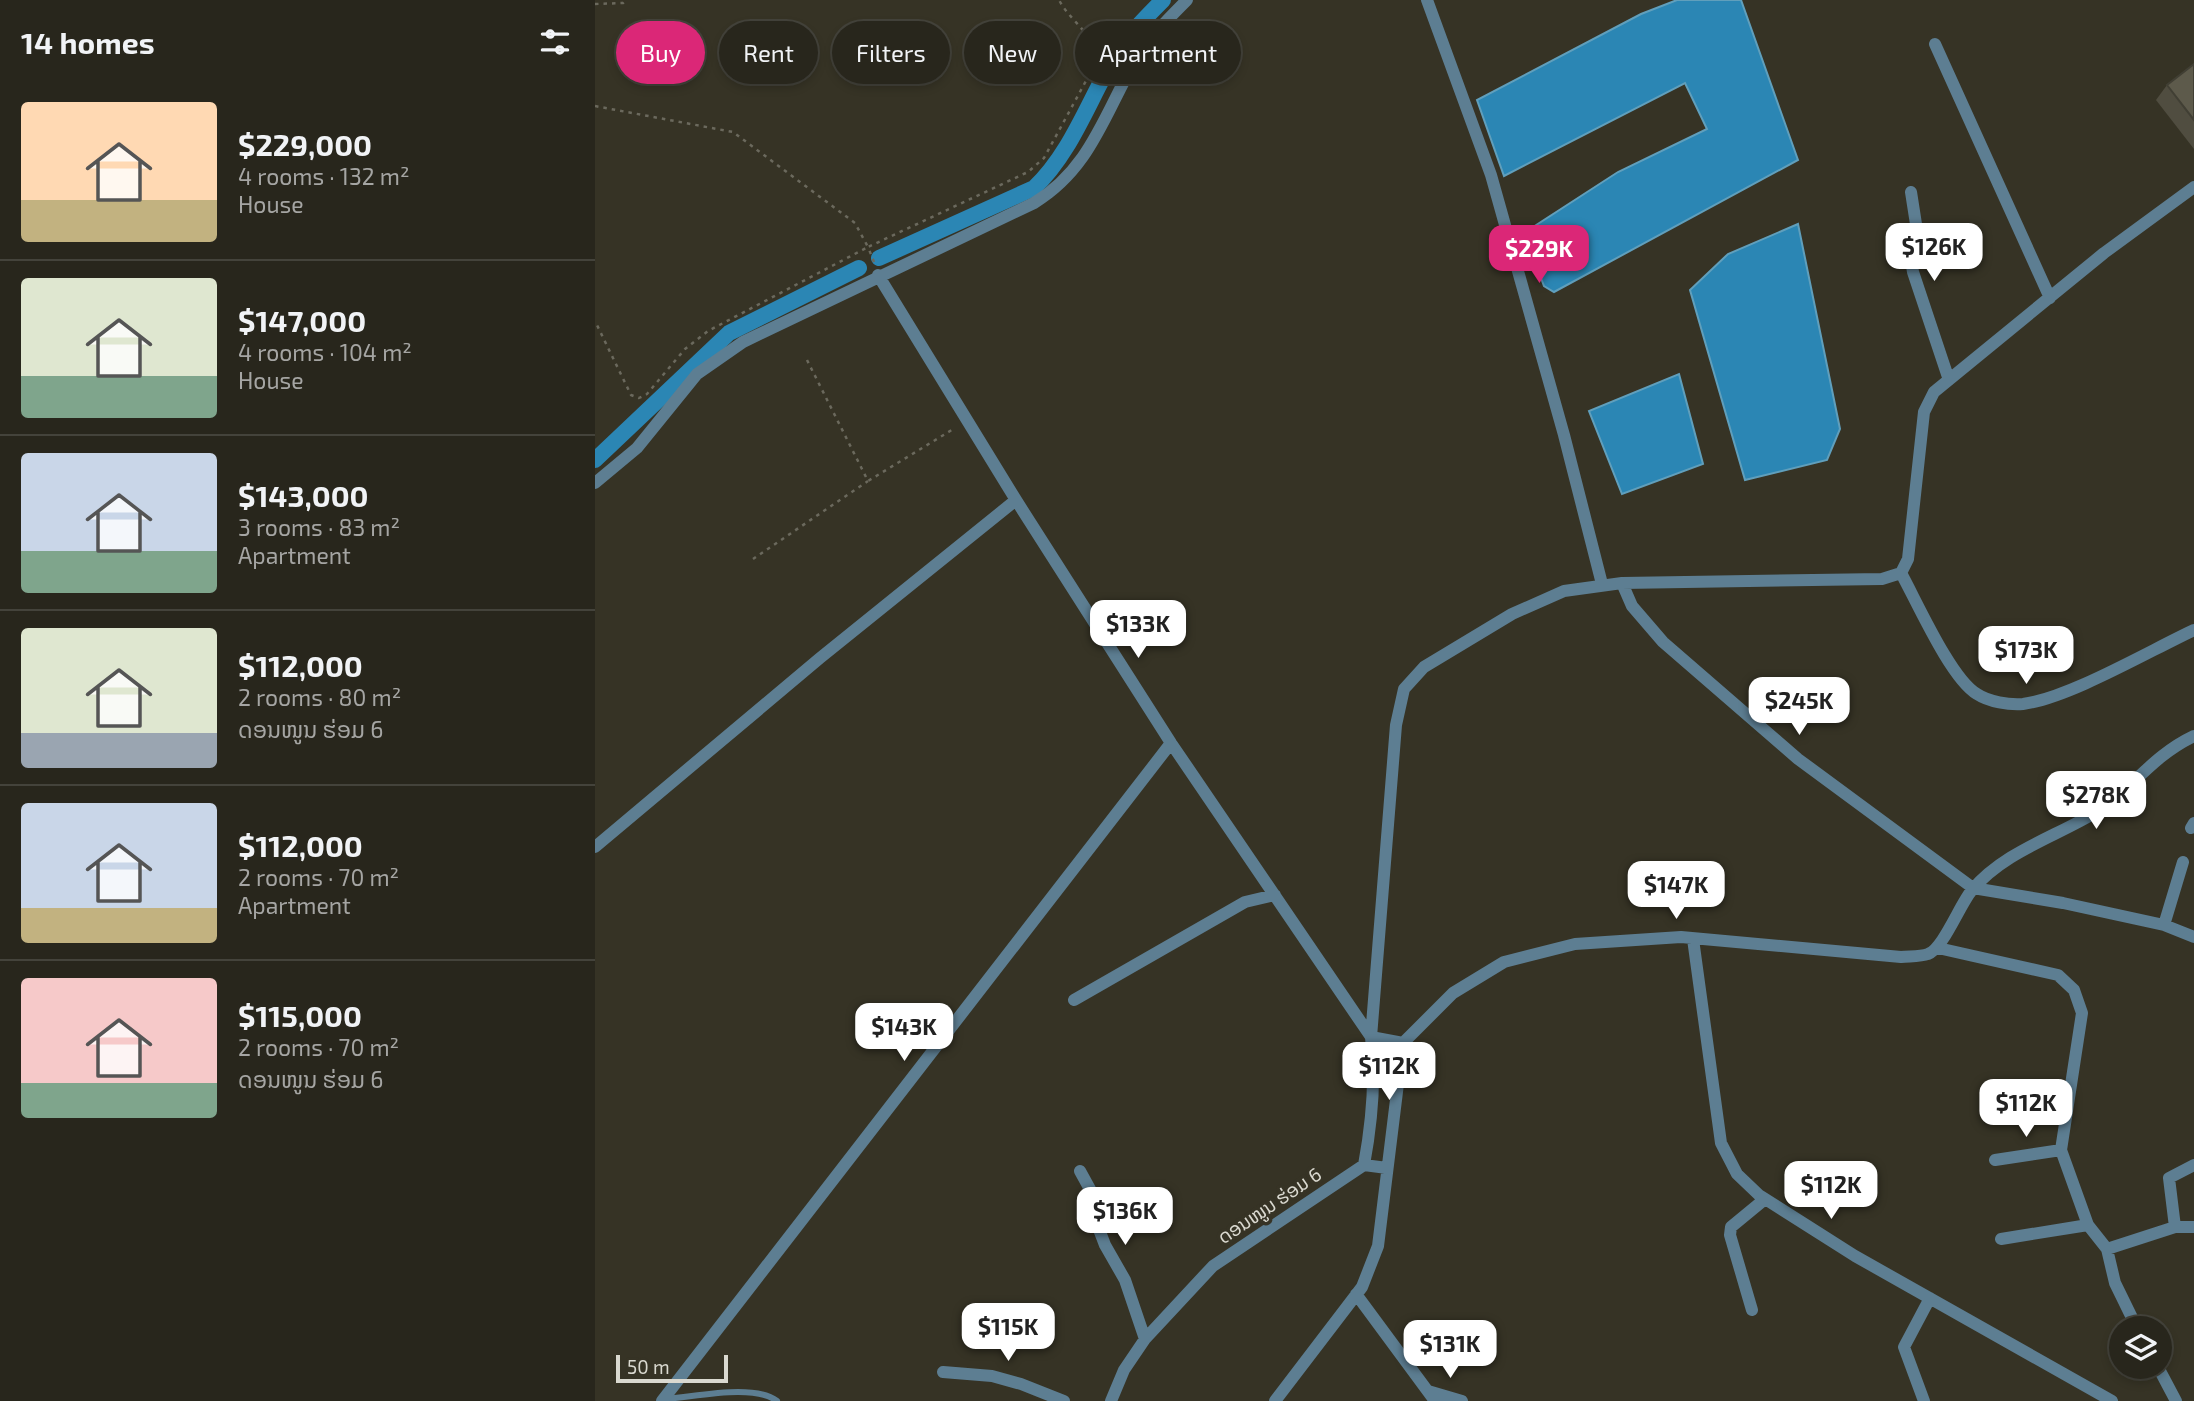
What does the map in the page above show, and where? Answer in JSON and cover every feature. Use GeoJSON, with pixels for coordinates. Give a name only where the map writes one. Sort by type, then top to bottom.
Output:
{"type":"FeatureCollection","features":[{"type":"Feature","properties":{"kind":"street"},"geometry":{"type":"LineString","coordinates":[[595,482],[637,448],[697,374],[716,359],[743,342],[1034,203],[1058,188],[1081,163],[1136,60],[1151,38],[1187,0]]}},
{"type":"Feature","properties":{"kind":"street"},"geometry":{"type":"LineString","coordinates":[[1427,0],[1491,175],[1564,435],[1602,584]]}},
{"type":"Feature","properties":{"kind":"street"},"geometry":{"type":"LineString","coordinates":[[1935,44],[2050,298]]}},
{"type":"Feature","properties":{"kind":"street"},"geometry":{"type":"LineString","coordinates":[[1387,1168],[1364,1165],[1371,1124],[1374,1069],[1371,1037],[1396,725],[1404,689],[1424,667],[1512,614],[1564,591],[1622,583],[1882,579],[1901,573],[1908,559],[1924,412],[1934,392],[2194,187]]}},
{"type":"Feature","properties":{"kind":"street"},"geometry":{"type":"LineString","coordinates":[[1911,192],[1918,237],[1912,260],[1913,272],[1949,380]]}},
{"type":"Feature","properties":{"kind":"street"},"geometry":{"type":"LineString","coordinates":[[879,275],[1016,500],[1171,743],[1371,1037],[1403,1043]]}},
{"type":"Feature","properties":{"kind":"street"},"geometry":{"type":"LineString","coordinates":[[595,847],[820,658],[1016,500]]}},
{"type":"Feature","properties":{"kind":"street"},"geometry":{"type":"LineString","coordinates":[[1901,573],[1951,665],[1975,694],[1996,702],[2022,704],[2059,694],[2194,630]]}},
{"type":"Feature","properties":{"kind":"street"},"geometry":{"type":"LineString","coordinates":[[1622,583],[1632,606],[1663,642],[1798,759],[1973,888],[2063,903],[2164,925],[2194,937]]}},
{"type":"Feature","properties":{"kind":"street"},"geometry":{"type":"LineString","coordinates":[[1275,1401],[1356,1294],[1378,1246],[1403,1043],[1453,993],[1504,962],[1575,944],[1693,939],[1901,957],[1929,954],[1938,947],[1973,888],[1996,866],[2100,810],[2172,746],[2194,736]]}},
{"type":"Feature","properties":{"kind":"street"},"geometry":{"type":"LineString","coordinates":[[662,1400],[1171,743]]}},
{"type":"Feature","properties":{"kind":"street"},"geometry":{"type":"LineString","coordinates":[[2164,925],[2182,862]]}},
{"type":"Feature","properties":{"kind":"street"},"geometry":{"type":"LineString","coordinates":[[1074,1000],[1245,902],[1275,895]]}},
{"type":"Feature","properties":{"kind":"street"},"geometry":{"type":"LineString","coordinates":[[1693,939],[1721,1143],[1737,1174],[1765,1199],[1855,1256],[2112,1401]]}},
{"type":"Feature","properties":{"kind":"street"},"geometry":{"type":"LineString","coordinates":[[1938,947],[2058,975],[2074,990],[2082,1013],[2061,1150],[2088,1225],[2107,1249],[2115,1283],[2131,1316]]}},
{"type":"Feature","properties":{"kind":"street"},"geometry":{"type":"LineString","coordinates":[[1995,1160],[2061,1150]]}},
{"type":"Feature","properties":{"kind":"street","name":"ດອນໜູນ ຮ່ອມ 6"},"geometry":{"type":"LineString","coordinates":[[1111,1401],[1124,1370],[1145,1339],[1213,1266],[1364,1165]]}},
{"type":"Feature","properties":{"kind":"street"},"geometry":{"type":"LineString","coordinates":[[2175,1227],[2169,1178],[2194,1165]]}},
{"type":"Feature","properties":{"kind":"street"},"geometry":{"type":"LineString","coordinates":[[1080,1171],[1097,1202],[1097,1224],[1105,1245],[1125,1280],[1145,1339]]}},
{"type":"Feature","properties":{"kind":"street"},"geometry":{"type":"LineString","coordinates":[[1752,1310],[1730,1235],[1731,1227],[1765,1199]]}},
{"type":"Feature","properties":{"kind":"street"},"geometry":{"type":"LineString","coordinates":[[2001,1239],[2088,1225]]}},
{"type":"Feature","properties":{"kind":"street"},"geometry":{"type":"LineString","coordinates":[[2107,1249],[2175,1227],[2194,1227]]}},
{"type":"Feature","properties":{"kind":"street"},"geometry":{"type":"LineString","coordinates":[[1356,1294],[1431,1396],[1462,1401]]}},
{"type":"Feature","properties":{"kind":"street"},"geometry":{"type":"LineString","coordinates":[[1924,1401],[1904,1347],[1930,1298]]}},
{"type":"Feature","properties":{"kind":"street"},"geometry":{"type":"LineString","coordinates":[[943,1372],[992,1376],[1064,1401]]}},
{"type":"Feature","properties":{"kind":"street"},"geometry":{"type":"LineString","coordinates":[[2164,1379],[2176,1401]]}},
{"type":"Feature","properties":{"kind":"lane"},"geometry":{"type":"LineString","coordinates":[[662,1400],[749,1392],[768,1394],[777,1401]]}},
{"type":"Feature","properties":{"kind":"path"},"geometry":{"type":"LineString","coordinates":[[595,4],[623,3],[627,0]]}},
{"type":"Feature","properties":{"kind":"path"},"geometry":{"type":"LineString","coordinates":[[595,321],[631,395],[639,398],[647,394],[685,349],[708,331],[868,247],[1028,172],[1044,158],[1093,68],[1096,52],[1089,38],[1059,0]]}},
{"type":"Feature","properties":{"kind":"path"},"geometry":{"type":"LineString","coordinates":[[595,106],[733,132],[855,223],[879,275]]}},
{"type":"Feature","properties":{"kind":"path"},"geometry":{"type":"LineString","coordinates":[[807,360],[868,481]]}},
{"type":"Feature","properties":{"kind":"path"},"geometry":{"type":"LineString","coordinates":[[753,559],[868,481],[967,421]]}},
{"type":"Feature","properties":{"kind":"water"},"geometry":{"type":"Polygon","coordinates":[[[1677,0],[1741,0],[1798,160],[1554,292],[1544,286],[1524,233],[1618,172],[1707,129],[1685,83],[1504,176],[1477,100],[1641,14],[1677,0]]]}},
{"type":"Feature","properties":{"kind":"water"},"geometry":{"type":"Polygon","coordinates":[[[1798,224],[1840,429],[1827,460],[1745,480],[1690,290],[1728,254],[1798,224]]]}},
{"type":"Feature","properties":{"kind":"water"},"geometry":{"type":"Polygon","coordinates":[[[1679,374],[1703,464],[1622,494],[1589,411],[1679,374]]]}},
{"type":"Feature","properties":{"kind":"building"},"geometry":{"type":"Polygon","coordinates":[[[2194,64],[2194,120],[2167,85],[2194,64]]]}},
{"type":"Feature","properties":{"kind":"waterway"},"geometry":{"type":"LineString","coordinates":[[879,258],[1034,188],[1069,143],[1119,50],[1163,0]]}},
{"type":"Feature","properties":{"kind":"waterway"},"geometry":{"type":"LineString","coordinates":[[595,460],[729,333],[859,268]]}}]}
